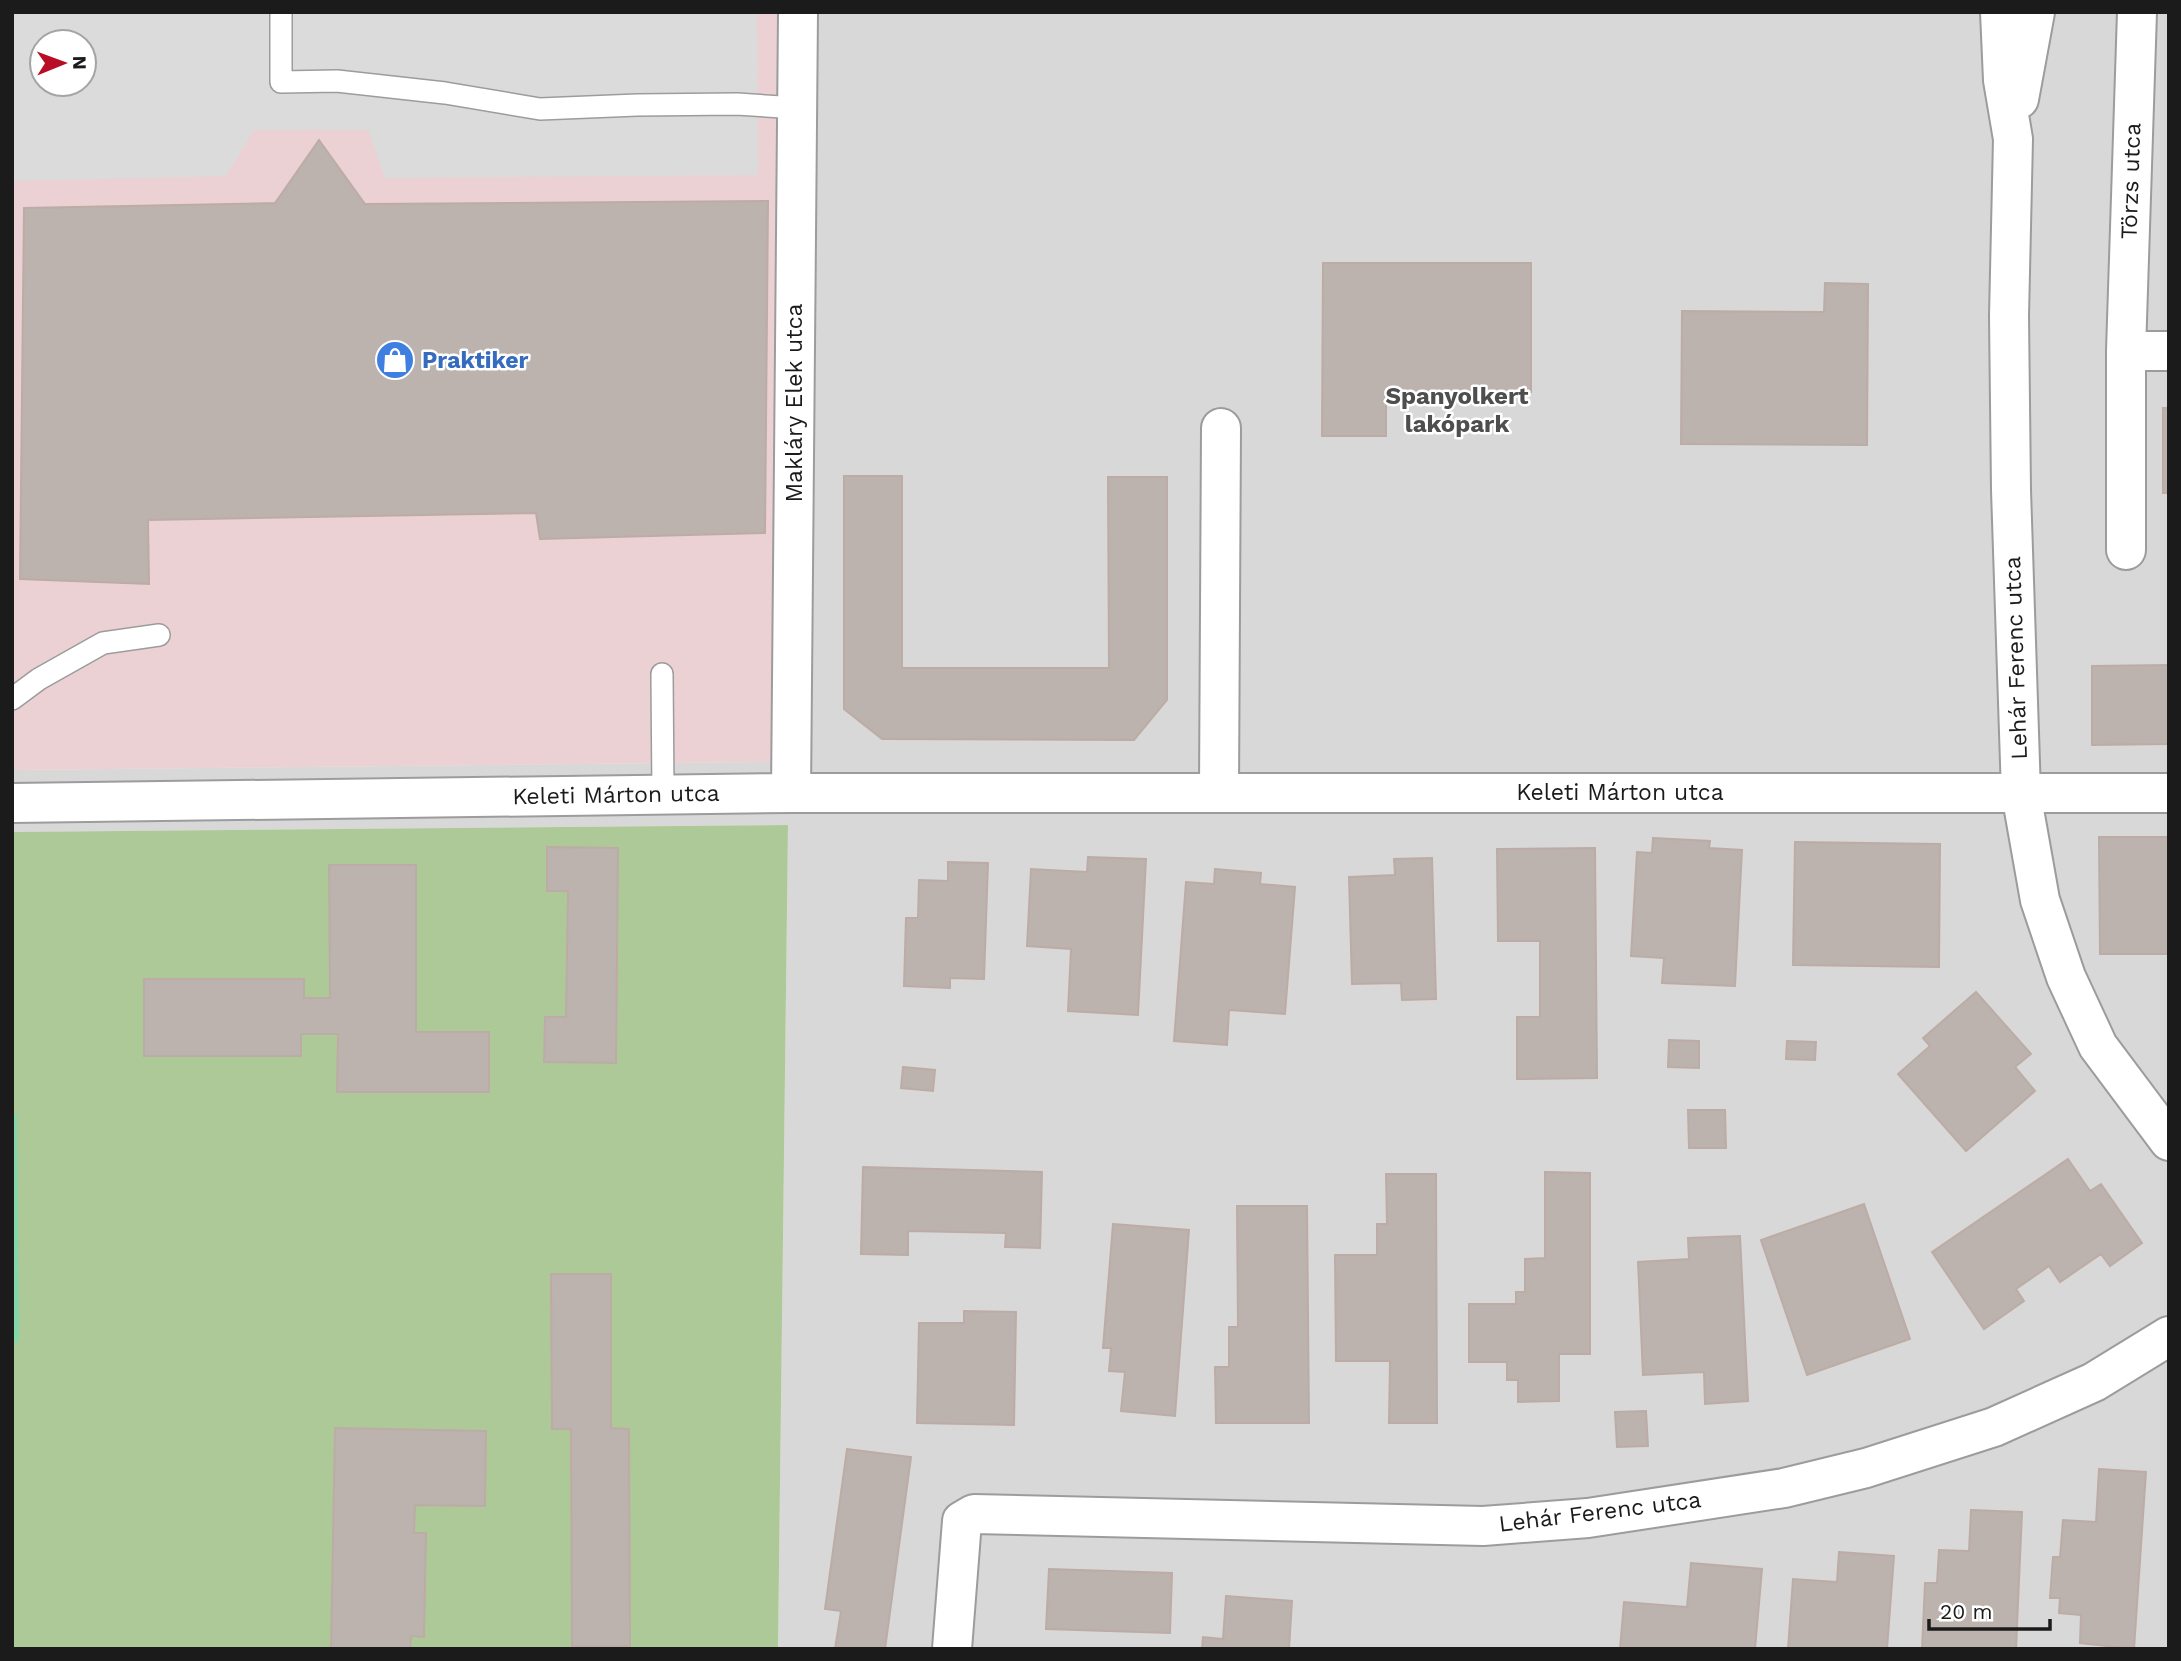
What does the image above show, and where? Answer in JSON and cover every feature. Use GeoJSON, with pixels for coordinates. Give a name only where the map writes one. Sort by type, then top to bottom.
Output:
{"type":"FeatureCollection","features":[{"type":"Feature","properties":{"kind":"street","name":"Makláry Elek utca"},"geometry":{"type":"LineString","coordinates":[[791,793],[798,12]]}},
{"type":"Feature","properties":{"kind":"street","name":"Lehár Ferenc utca"},"geometry":{"type":"LineString","coordinates":[[2000,12],[2003,79],[2012,139]]}},
{"type":"Feature","properties":{"kind":"street","name":"Lehár Ferenc utca"},"geometry":{"type":"LineString","coordinates":[[2035,12],[2012,139],[2009,316],[2011,491],[2021,793],[2040,900],[2066,976],[2098,1046],[2169,1141]]}},
{"type":"Feature","properties":{"kind":"street","name":"Törzs utca"},"geometry":{"type":"LineString","coordinates":[[2126,550],[2126,351],[2137,12]]}},
{"type":"Feature","properties":{"kind":"street"},"geometry":{"type":"LineString","coordinates":[[2126,351],[2169,351]]}},
{"type":"Feature","properties":{"kind":"street"},"geometry":{"type":"LineString","coordinates":[[1219,791],[1220,428]]}},
{"type":"Feature","properties":{"kind":"street","name":"Keleti Márton utca"},"geometry":{"type":"LineString","coordinates":[[12,803],[663,794],[1219,791],[2169,793]]}},
{"type":"Feature","properties":{"kind":"street","name":"Lehár Ferenc utca"},"geometry":{"type":"LineString","coordinates":[[952,1649],[962,1521],[974,1514],[1483,1526],[1588,1518],[1784,1488],[1866,1468],[1994,1427],[2094,1382],[2169,1336]]}},
{"type":"Feature","properties":{"kind":"lane"},"geometry":{"type":"LineString","coordinates":[[281,12],[281,82],[364,84],[444,93],[540,109],[724,104],[797,108]]}},
{"type":"Feature","properties":{"kind":"lane"},"geometry":{"type":"LineString","coordinates":[[12,699],[39,679],[103,643],[159,635]]}},
{"type":"Feature","properties":{"kind":"lane"},"geometry":{"type":"LineString","coordinates":[[662,674],[663,794]]}},
{"type":"Feature","properties":{"kind":"shaded area"},"geometry":{"type":"Polygon","coordinates":[[[12,12],[787,12],[771,762],[12,770],[12,12]]]}},
{"type":"Feature","properties":{"kind":"shaded area"},"geometry":{"type":"Polygon","coordinates":[[[12,12],[757,12],[758,175],[385,178],[368,130],[254,130],[226,176],[12,181],[12,12]]]}},
{"type":"Feature","properties":{"kind":"shaded area"},"geometry":{"type":"Polygon","coordinates":[[[787,12],[2169,12],[2169,1649],[778,1649],[788,825],[12,832],[12,770],[770,762],[787,12]]]}},
{"type":"Feature","properties":{"kind":"green space"},"geometry":{"type":"Polygon","coordinates":[[[788,825],[778,1649],[12,1649],[12,832],[788,825]]]}},
{"type":"Feature","properties":{"kind":"green space"},"geometry":{"type":"Polygon","coordinates":[[[12,1114],[17,1114],[19,1342],[12,1342],[12,1114]]]}},
{"type":"Feature","properties":{"kind":"building","name":"Praktiker"},"geometry":{"type":"Polygon","coordinates":[[[319,140],[365,204],[768,201],[765,533],[540,539],[536,513],[148,520],[149,584],[20,579],[24,208],[275,203],[319,140]]]}},
{"type":"Feature","properties":{"kind":"building"},"geometry":{"type":"Polygon","coordinates":[[[1323,263],[1531,263],[1531,392],[1386,392],[1386,436],[1322,436],[1323,263]]]}},
{"type":"Feature","properties":{"kind":"building"},"geometry":{"type":"Polygon","coordinates":[[[1825,283],[1868,284],[1867,445],[1681,444],[1682,311],[1824,312],[1825,283]]]}},
{"type":"Feature","properties":{"kind":"building"},"geometry":{"type":"Polygon","coordinates":[[[2163,408],[2169,408],[2169,493],[2163,493],[2163,408]]]}},
{"type":"Feature","properties":{"kind":"building"},"geometry":{"type":"Polygon","coordinates":[[[844,476],[902,476],[902,668],[1109,668],[1108,477],[1167,477],[1167,700],[1134,740],[882,739],[844,709],[844,476]]]}},
{"type":"Feature","properties":{"kind":"building"},"geometry":{"type":"Polygon","coordinates":[[[2169,665],[2169,744],[2092,745],[2092,666],[2169,665]]]}},
{"type":"Feature","properties":{"kind":"building"},"geometry":{"type":"Polygon","coordinates":[[[2099,837],[2169,837],[2169,954],[2100,954],[2099,837]]]}},
{"type":"Feature","properties":{"kind":"building"},"geometry":{"type":"Polygon","coordinates":[[[1653,838],[1710,841],[1709,848],[1742,850],[1735,986],[1662,983],[1664,958],[1631,956],[1637,852],[1652,853],[1653,838]]]}},
{"type":"Feature","properties":{"kind":"building"},"geometry":{"type":"Polygon","coordinates":[[[1795,842],[1940,844],[1939,967],[1793,965],[1795,842]]]}},
{"type":"Feature","properties":{"kind":"building"},"geometry":{"type":"Polygon","coordinates":[[[547,847],[618,848],[616,1063],[544,1062],[545,1017],[566,1017],[568,891],[547,891],[547,847]]]}},
{"type":"Feature","properties":{"kind":"building"},"geometry":{"type":"Polygon","coordinates":[[[1595,848],[1597,1078],[1517,1079],[1517,1017],[1540,1017],[1540,941],[1498,941],[1497,849],[1595,848]]]}},
{"type":"Feature","properties":{"kind":"building"},"geometry":{"type":"Polygon","coordinates":[[[1088,857],[1146,859],[1138,1015],[1068,1011],[1071,949],[1027,946],[1031,869],[1087,872],[1088,857]]]}},
{"type":"Feature","properties":{"kind":"building"},"geometry":{"type":"Polygon","coordinates":[[[1432,858],[1436,999],[1402,1000],[1401,983],[1352,984],[1349,877],[1395,875],[1394,859],[1432,858]]]}},
{"type":"Feature","properties":{"kind":"building"},"geometry":{"type":"Polygon","coordinates":[[[948,862],[988,863],[984,979],[950,978],[950,988],[904,986],[906,918],[918,918],[919,880],[948,881],[948,862]]]}},
{"type":"Feature","properties":{"kind":"building"},"geometry":{"type":"Polygon","coordinates":[[[329,865],[416,865],[416,1032],[489,1032],[489,1092],[337,1092],[338,1034],[301,1034],[301,1056],[144,1056],[144,979],[304,979],[304,998],[330,998],[329,865]]]}},
{"type":"Feature","properties":{"kind":"building"},"geometry":{"type":"Polygon","coordinates":[[[1215,869],[1261,873],[1260,884],[1295,887],[1285,1014],[1229,1010],[1227,1045],[1174,1041],[1186,882],[1214,884],[1215,869]]]}},
{"type":"Feature","properties":{"kind":"building"},"geometry":{"type":"Polygon","coordinates":[[[1976,992],[2031,1054],[2015,1067],[2035,1091],[1966,1151],[1898,1074],[1930,1046],[1923,1038],[1976,992]]]}},
{"type":"Feature","properties":{"kind":"building"},"geometry":{"type":"Polygon","coordinates":[[[1669,1040],[1699,1041],[1699,1068],[1668,1067],[1669,1040]]]}},
{"type":"Feature","properties":{"kind":"building"},"geometry":{"type":"Polygon","coordinates":[[[1787,1041],[1816,1042],[1815,1060],[1786,1059],[1787,1041]]]}},
{"type":"Feature","properties":{"kind":"building"},"geometry":{"type":"Polygon","coordinates":[[[903,1067],[935,1070],[933,1091],[901,1088],[903,1067]]]}},
{"type":"Feature","properties":{"kind":"building"},"geometry":{"type":"Polygon","coordinates":[[[1688,1110],[1725,1110],[1726,1148],[1689,1148],[1688,1110]]]}},
{"type":"Feature","properties":{"kind":"building"},"geometry":{"type":"Polygon","coordinates":[[[2068,1159],[2090,1191],[2101,1184],[2142,1243],[2110,1266],[2101,1254],[2060,1282],[2049,1266],[2016,1289],[2024,1301],[1984,1329],[1932,1252],[2068,1159]]]}},
{"type":"Feature","properties":{"kind":"building"},"geometry":{"type":"Polygon","coordinates":[[[863,1167],[1042,1172],[1040,1248],[1005,1247],[1006,1233],[908,1231],[908,1255],[861,1254],[863,1167]]]}},
{"type":"Feature","properties":{"kind":"building"},"geometry":{"type":"Polygon","coordinates":[[[1545,1172],[1590,1173],[1590,1354],[1559,1354],[1559,1401],[1518,1402],[1518,1380],[1507,1380],[1507,1362],[1469,1362],[1469,1304],[1516,1304],[1516,1292],[1525,1292],[1525,1259],[1545,1258],[1545,1172]]]}},
{"type":"Feature","properties":{"kind":"building"},"geometry":{"type":"Polygon","coordinates":[[[1386,1174],[1436,1174],[1437,1423],[1389,1423],[1390,1361],[1336,1361],[1335,1255],[1377,1255],[1377,1224],[1387,1224],[1386,1174]]]}},
{"type":"Feature","properties":{"kind":"building"},"geometry":{"type":"Polygon","coordinates":[[[1864,1204],[1910,1339],[1807,1375],[1761,1240],[1864,1204]]]}},
{"type":"Feature","properties":{"kind":"building"},"geometry":{"type":"Polygon","coordinates":[[[1237,1206],[1307,1206],[1309,1423],[1216,1423],[1215,1367],[1229,1367],[1229,1327],[1238,1327],[1237,1206]]]}},
{"type":"Feature","properties":{"kind":"building"},"geometry":{"type":"Polygon","coordinates":[[[1113,1224],[1189,1230],[1175,1416],[1121,1411],[1125,1372],[1109,1371],[1111,1348],[1103,1348],[1113,1224]]]}},
{"type":"Feature","properties":{"kind":"building"},"geometry":{"type":"Polygon","coordinates":[[[1740,1236],[1748,1401],[1705,1404],[1704,1372],[1643,1375],[1638,1262],[1689,1259],[1688,1238],[1740,1236]]]}},
{"type":"Feature","properties":{"kind":"building"},"geometry":{"type":"Polygon","coordinates":[[[551,1274],[611,1274],[611,1428],[629,1429],[630,1646],[572,1646],[571,1429],[552,1429],[551,1274]]]}},
{"type":"Feature","properties":{"kind":"building"},"geometry":{"type":"Polygon","coordinates":[[[964,1311],[1016,1312],[1014,1425],[917,1423],[919,1323],[964,1323],[964,1311]]]}},
{"type":"Feature","properties":{"kind":"building"},"geometry":{"type":"Polygon","coordinates":[[[1646,1411],[1648,1446],[1617,1447],[1615,1412],[1646,1411]]]}},
{"type":"Feature","properties":{"kind":"building"},"geometry":{"type":"Polygon","coordinates":[[[335,1428],[486,1431],[485,1506],[415,1505],[414,1533],[426,1533],[424,1637],[411,1636],[410,1649],[331,1649],[335,1428]]]}},
{"type":"Feature","properties":{"kind":"building"},"geometry":{"type":"Polygon","coordinates":[[[847,1449],[911,1457],[885,1649],[835,1649],[841,1611],[825,1609],[847,1449]]]}},
{"type":"Feature","properties":{"kind":"building"},"geometry":{"type":"Polygon","coordinates":[[[2099,1469],[2146,1472],[2134,1649],[2080,1643],[2081,1615],[2059,1613],[2060,1598],[2050,1598],[2053,1557],[2060,1557],[2063,1520],[2096,1522],[2099,1469]]]}},
{"type":"Feature","properties":{"kind":"building"},"geometry":{"type":"Polygon","coordinates":[[[1971,1510],[2022,1512],[2016,1649],[1922,1649],[1925,1583],[1937,1583],[1939,1550],[1969,1551],[1971,1510]]]}},
{"type":"Feature","properties":{"kind":"building"},"geometry":{"type":"Polygon","coordinates":[[[1839,1552],[1894,1556],[1887,1649],[1788,1649],[1793,1579],[1837,1582],[1839,1552]]]}},
{"type":"Feature","properties":{"kind":"building"},"geometry":{"type":"Polygon","coordinates":[[[1691,1563],[1762,1569],[1755,1649],[1620,1649],[1624,1602],[1687,1607],[1691,1563]]]}},
{"type":"Feature","properties":{"kind":"building"},"geometry":{"type":"Polygon","coordinates":[[[1049,1569],[1172,1573],[1170,1633],[1046,1629],[1049,1569]]]}},
{"type":"Feature","properties":{"kind":"building"},"geometry":{"type":"Polygon","coordinates":[[[1226,1596],[1292,1601],[1289,1649],[1202,1649],[1203,1637],[1223,1639],[1226,1596]]]}},
{"type":"Feature","properties":{"kind":"place","name":"Praktiker"},"geometry":{"type":"Point","coordinates":[395,360]}},
{"type":"Feature","properties":{"kind":"district","name":"Spanyolkert lakópark"},"geometry":{"type":"Point","coordinates":[1457,410]}}]}
